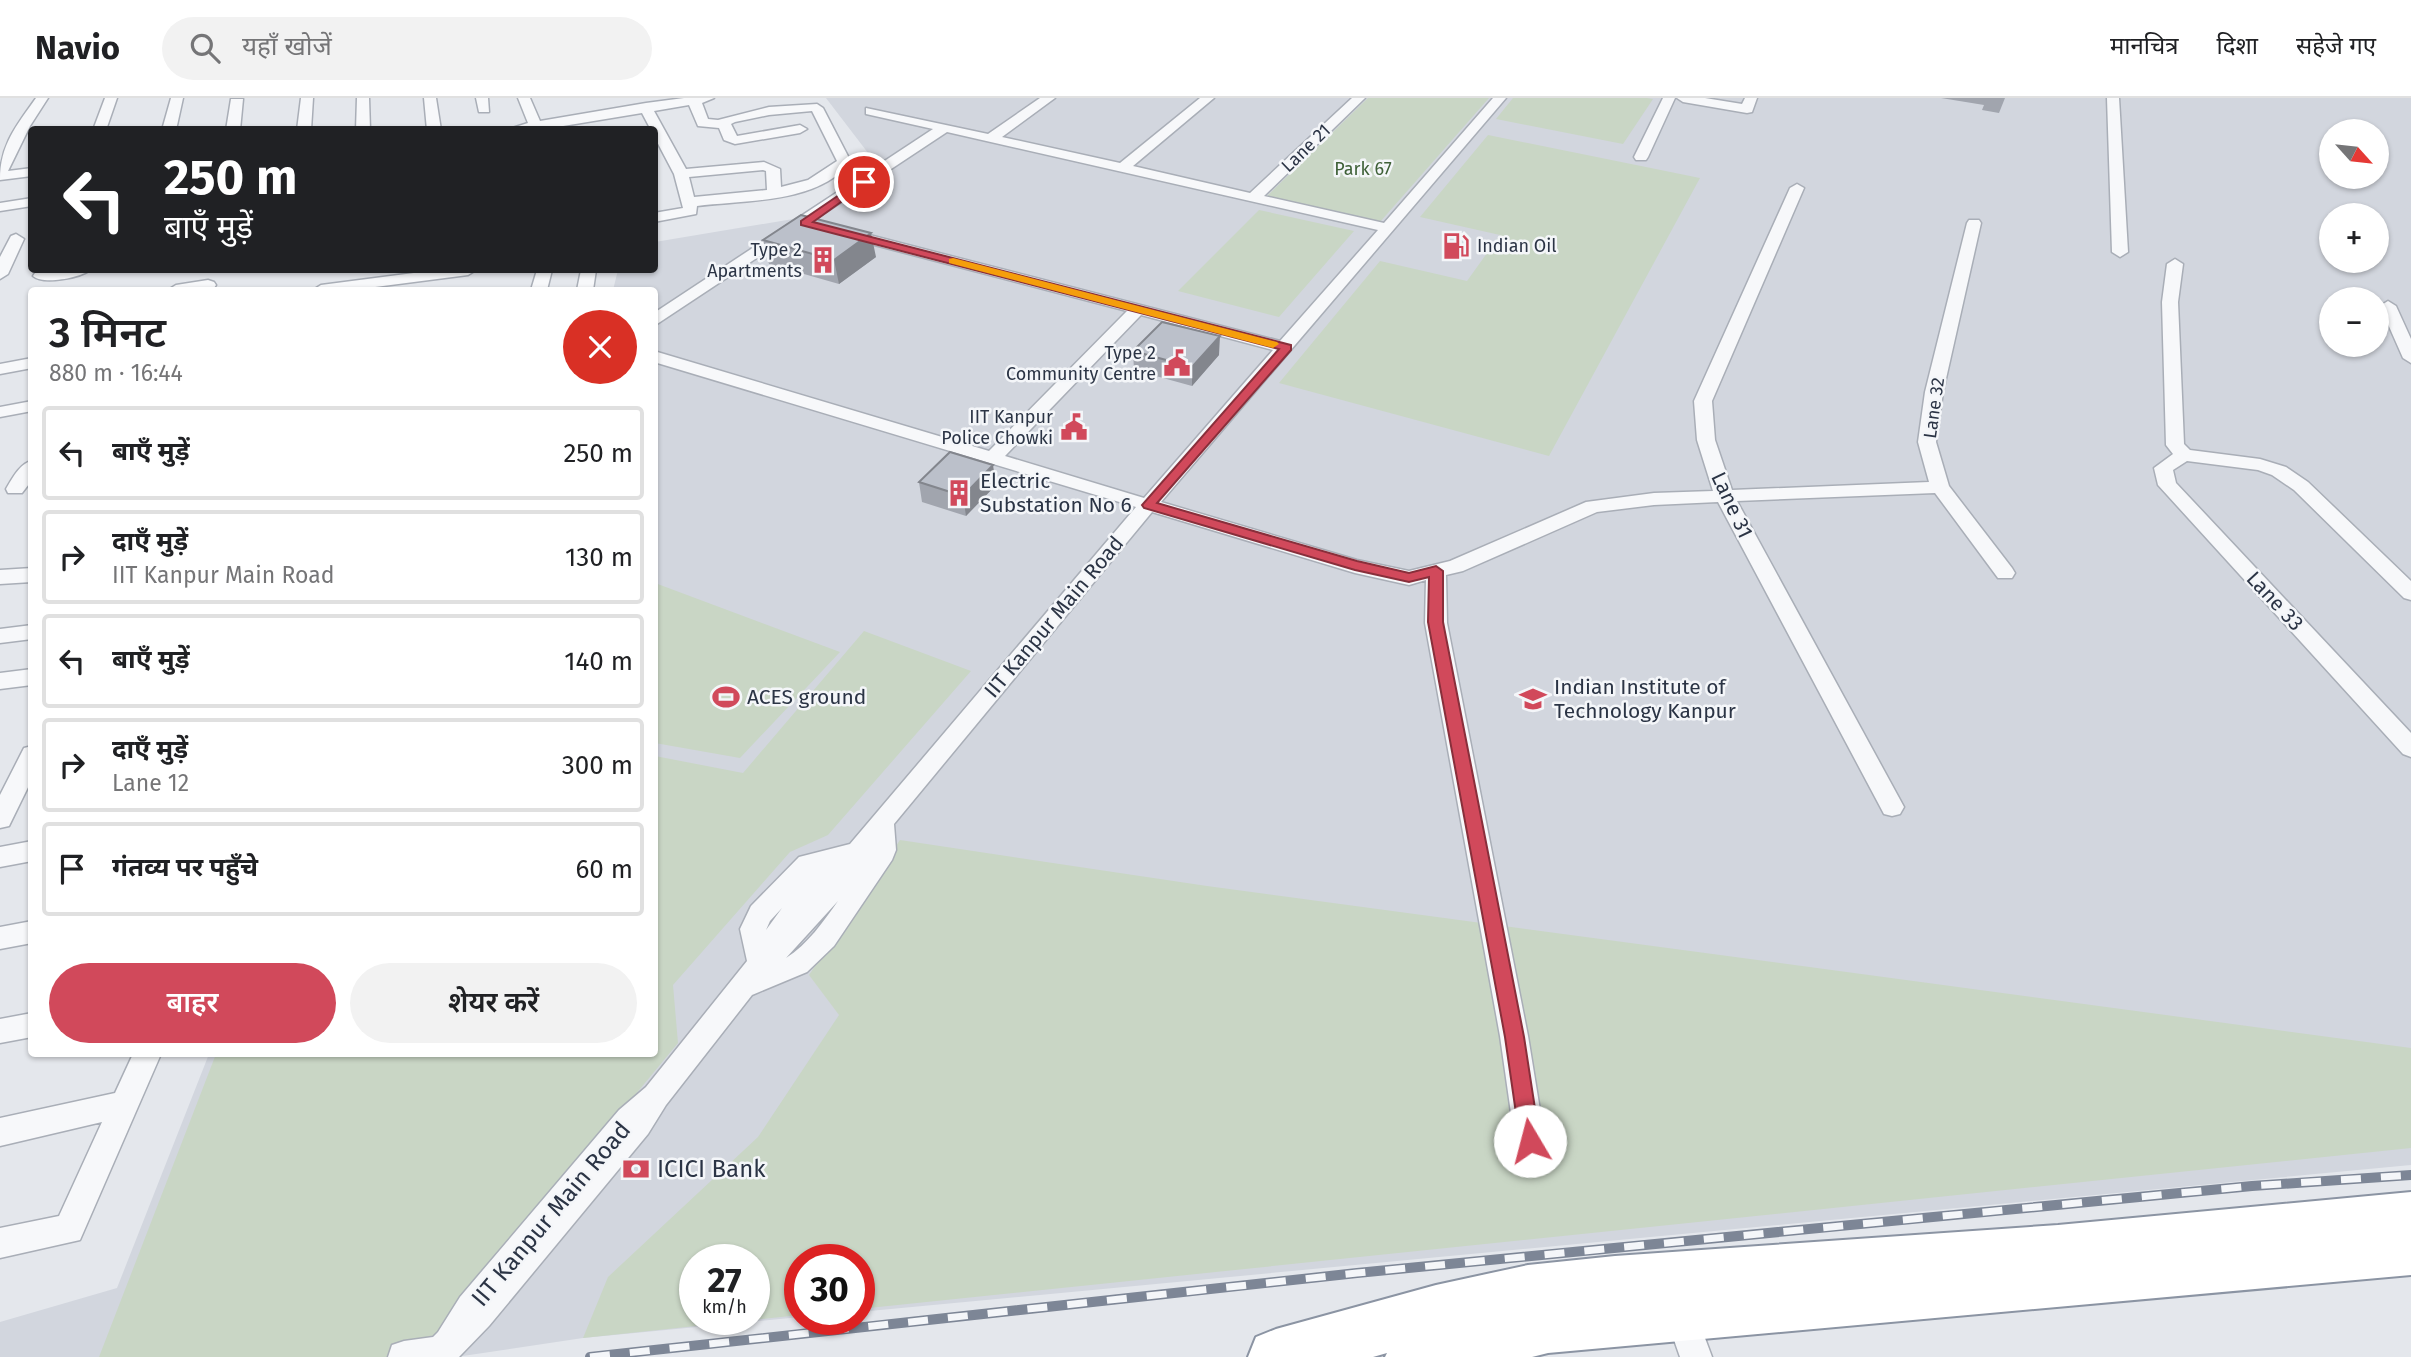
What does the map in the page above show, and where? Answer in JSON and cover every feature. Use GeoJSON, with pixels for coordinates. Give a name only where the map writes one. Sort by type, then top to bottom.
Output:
{"type":"FeatureCollection","features":[{"type":"Feature","properties":{"kind":"highway"},"geometry":{"type":"LineString","coordinates":[[1276,1357],[1436,1312],[1528,1292],[1615,1283],[2058,1251],[2411,1217]]}},
{"type":"Feature","properties":{"kind":"highway"},"geometry":{"type":"LineString","coordinates":[[1413,1357],[1548,1326],[1688,1335],[2411,1249]]}},
{"type":"Feature","properties":{"kind":"street"},"geometry":{"type":"LineString","coordinates":[[28,172],[0,174],[13,146],[42,98]]}},
{"type":"Feature","properties":{"kind":"street"},"geometry":{"type":"LineString","coordinates":[[100,126],[111,98]]}},
{"type":"Feature","properties":{"kind":"street"},"geometry":{"type":"LineString","coordinates":[[170,126],[177,98]]}},
{"type":"Feature","properties":{"kind":"street"},"geometry":{"type":"LineString","coordinates":[[304,126],[307,98]]}},
{"type":"Feature","properties":{"kind":"street"},"geometry":{"type":"LineString","coordinates":[[363,98],[363,126]]}},
{"type":"Feature","properties":{"kind":"street"},"geometry":{"type":"LineString","coordinates":[[430,98],[434,126]]}},
{"type":"Feature","properties":{"kind":"street"},"geometry":{"type":"LineString","coordinates":[[527,98],[535,125]]}},
{"type":"Feature","properties":{"kind":"street"},"geometry":{"type":"LineString","coordinates":[[612,98],[618,112]]}},
{"type":"Feature","properties":{"kind":"street"},"geometry":{"type":"LineString","coordinates":[[892,98],[870,111],[1388,228]]}},
{"type":"Feature","properties":{"kind":"street"},"geometry":{"type":"LineString","coordinates":[[991,138],[1049,98]]}},
{"type":"Feature","properties":{"kind":"street"},"geometry":{"type":"LineString","coordinates":[[1123,169],[1208,98]]}},
{"type":"Feature","properties":{"kind":"street","name":"Lane 21"},"geometry":{"type":"LineString","coordinates":[[1253,198],[1359,98]]}},
{"type":"Feature","properties":{"kind":"street","name":"IIT Kanpur Main Road"},"geometry":{"type":"LineString","coordinates":[[443,1349],[471,1308],[629,1120],[656,1096],[761,963],[788,941],[848,870],[858,851],[1148,505],[1500,98]]}},
{"type":"Feature","properties":{"kind":"street"},"geometry":{"type":"LineString","coordinates":[[1641,157],[1669,98]]}},
{"type":"Feature","properties":{"kind":"street"},"geometry":{"type":"LineString","coordinates":[[1684,98],[1747,109],[1751,98]]}},
{"type":"Feature","properties":{"kind":"street"},"geometry":{"type":"LineString","coordinates":[[2113,98],[2120,252]]}},
{"type":"Feature","properties":{"kind":"street"},"geometry":{"type":"LineString","coordinates":[[234,126],[237,99]]}},
{"type":"Feature","properties":{"kind":"street"},"geometry":{"type":"LineString","coordinates":[[530,126],[701,99],[703,123],[722,123],[791,109],[817,108],[844,156],[844,162],[831,175],[814,183],[690,202]]}},
{"type":"Feature","properties":{"kind":"street"},"geometry":{"type":"LineString","coordinates":[[646,107],[656,126]]}},
{"type":"Feature","properties":{"kind":"street"},"geometry":{"type":"LineString","coordinates":[[587,117],[593,126]]}},
{"type":"Feature","properties":{"kind":"street"},"geometry":{"type":"LineString","coordinates":[[722,123],[729,137],[735,140],[800,129]]}},
{"type":"Feature","properties":{"kind":"street"},"geometry":{"type":"LineString","coordinates":[[658,318],[944,128]]}},
{"type":"Feature","properties":{"kind":"street"},"geometry":{"type":"LineString","coordinates":[[658,130],[681,174],[690,202],[689,212],[658,217]]}},
{"type":"Feature","properties":{"kind":"street"},"geometry":{"type":"LineString","coordinates":[[13,146],[28,144]]}},
{"type":"Feature","properties":{"kind":"street"},"geometry":{"type":"LineString","coordinates":[[681,174],[764,166],[773,169],[774,191]]}},
{"type":"Feature","properties":{"kind":"street","name":"Lane 31"},"geometry":{"type":"LineString","coordinates":[[1797,188],[1703,401],[1706,440],[1724,496],[1892,807]]}},
{"type":"Feature","properties":{"kind":"street"},"geometry":{"type":"LineString","coordinates":[[0,207],[28,203]]}},
{"type":"Feature","properties":{"kind":"street"},"geometry":{"type":"LineString","coordinates":[[804,223],[1286,348]]}},
{"type":"Feature","properties":{"kind":"street","name":"Lane 32"},"geometry":{"type":"LineString","coordinates":[[1974,223],[1934,391],[1927,442],[1940,487],[2005,573]]}},
{"type":"Feature","properties":{"kind":"street"},"geometry":{"type":"LineString","coordinates":[[0,241],[24,238]]}},
{"type":"Feature","properties":{"kind":"street"},"geometry":{"type":"LineString","coordinates":[[0,274],[24,238]]}},
{"type":"Feature","properties":{"kind":"street"},"geometry":{"type":"LineString","coordinates":[[2175,264],[2170,302],[2175,445],[2184,455],[2260,465],[2279,471],[2301,486],[2411,593]]}},
{"type":"Feature","properties":{"kind":"street"},"geometry":{"type":"LineString","coordinates":[[41,276],[62,273]]}},
{"type":"Feature","properties":{"kind":"street"},"geometry":{"type":"LineString","coordinates":[[367,287],[428,283],[459,273]]}},
{"type":"Feature","properties":{"kind":"street"},"geometry":{"type":"LineString","coordinates":[[188,287],[209,282]]}},
{"type":"Feature","properties":{"kind":"street"},"geometry":{"type":"LineString","coordinates":[[2389,308],[2411,358]]}},
{"type":"Feature","properties":{"kind":"street"},"geometry":{"type":"LineString","coordinates":[[993,458],[1139,309]]}},
{"type":"Feature","properties":{"kind":"street"},"geometry":{"type":"LineString","coordinates":[[658,357],[1355,566],[1409,578],[1456,566],[1593,506],[1654,499],[1940,487]]}},
{"type":"Feature","properties":{"kind":"street"},"geometry":{"type":"LineString","coordinates":[[0,369],[28,364]]}},
{"type":"Feature","properties":{"kind":"street"},"geometry":{"type":"LineString","coordinates":[[0,412],[28,407]]}},
{"type":"Feature","properties":{"kind":"street","name":"Lane 33"},"geometry":{"type":"LineString","coordinates":[[2184,455],[2162,468],[2167,485],[2411,748]]}},
{"type":"Feature","properties":{"kind":"street"},"geometry":{"type":"LineString","coordinates":[[15,489],[28,471]]}},
{"type":"Feature","properties":{"kind":"street"},"geometry":{"type":"LineString","coordinates":[[1436,571],[1436,622],[1514,1037],[1530,1141]]}},
{"type":"Feature","properties":{"kind":"street"},"geometry":{"type":"LineString","coordinates":[[0,577],[28,575]]}},
{"type":"Feature","properties":{"kind":"street"},"geometry":{"type":"LineString","coordinates":[[0,636],[28,632]]}},
{"type":"Feature","properties":{"kind":"street"},"geometry":{"type":"LineString","coordinates":[[0,681],[28,678]]}},
{"type":"Feature","properties":{"kind":"street"},"geometry":{"type":"LineString","coordinates":[[0,819],[28,765]]}},
{"type":"Feature","properties":{"kind":"street"},"geometry":{"type":"LineString","coordinates":[[744,986],[804,960],[821,942],[880,860],[884,850],[883,821]]}},
{"type":"Feature","properties":{"kind":"street"},"geometry":{"type":"LineString","coordinates":[[761,963],[753,929],[760,914],[808,864],[858,851]]}},
{"type":"Feature","properties":{"kind":"street"},"geometry":{"type":"LineString","coordinates":[[0,857],[28,852]]}},
{"type":"Feature","properties":{"kind":"street"},"geometry":{"type":"LineString","coordinates":[[0,938],[28,933]]}},
{"type":"Feature","properties":{"kind":"street"},"geometry":{"type":"LineString","coordinates":[[0,1031],[28,1026]]}},
{"type":"Feature","properties":{"kind":"street"},"geometry":{"type":"LineString","coordinates":[[0,1243],[69,1229],[147,1057]]}},
{"type":"Feature","properties":{"kind":"street"},"geometry":{"type":"LineString","coordinates":[[0,1132],[125,1104]]}},
{"type":"Feature","properties":{"kind":"street"},"geometry":{"type":"LineString","coordinates":[[404,1357],[443,1349]]}},
{"type":"Feature","properties":{"kind":"shaded area","name":"Indian Institute of Technology Kanpur"},"geometry":{"type":"Polygon","coordinates":[[[826,98],[2411,98],[2411,1165],[875,1310],[875,1244],[784,1244],[784,1319],[770,1320],[770,1244],[679,1244],[679,1329],[583,1338],[456,1357],[0,1357],[0,1322],[117,1288],[208,1057],[658,1057],[658,287],[614,287],[617,273],[658,273],[658,242],[793,219],[878,166],[826,98]]]}},
{"type":"Feature","properties":{"kind":"green space","name":"Park 67"},"geometry":{"type":"Polygon","coordinates":[[[1368,98],[1489,98],[1380,222],[1267,196],[1368,98]]]}},
{"type":"Feature","properties":{"kind":"green space"},"geometry":{"type":"Polygon","coordinates":[[[1513,98],[1653,99],[1623,144],[1496,119],[1513,98]]]}},
{"type":"Feature","properties":{"kind":"green space"},"geometry":{"type":"Polygon","coordinates":[[[1488,135],[1700,178],[1549,456],[1279,383],[1380,261],[1467,281],[1500,235],[1420,217],[1488,135]]]}},
{"type":"Feature","properties":{"kind":"green space"},"geometry":{"type":"Polygon","coordinates":[[[1259,210],[1354,231],[1279,317],[1178,291],[1259,210]]]}},
{"type":"Feature","properties":{"kind":"green space","name":"ACES ground"},"geometry":{"type":"Polygon","coordinates":[[[658,584],[840,652],[740,758],[658,744],[658,584]]]}},
{"type":"Feature","properties":{"kind":"green space"},"geometry":{"type":"Polygon","coordinates":[[[864,631],[971,671],[828,835],[790,852],[673,985],[678,1043],[422,1353],[393,1357],[99,1357],[215,1057],[658,1057],[658,757],[743,773],[864,631]]]}},
{"type":"Feature","properties":{"kind":"green space"},"geometry":{"type":"Polygon","coordinates":[[[900,840],[1207,886],[2411,1048],[2411,1148],[875,1307],[875,1244],[784,1244],[784,1317],[770,1318],[770,1244],[679,1244],[679,1328],[583,1338],[608,1277],[758,1137],[839,1015],[809,975],[900,840]]]}},
{"type":"Feature","properties":{"kind":"building"},"geometry":{"type":"Polygon","coordinates":[[[801,215],[871,233],[834,260],[763,240],[801,215]]]}},
{"type":"Feature","properties":{"kind":"building"},"geometry":{"type":"Polygon","coordinates":[[[1162,322],[1220,336],[1192,367],[1133,351],[1162,322]]]}},
{"type":"Feature","properties":{"kind":"building"},"geometry":{"type":"Polygon","coordinates":[[[950,452],[993,465],[963,496],[919,482],[950,452]]]}},
{"type":"Feature","properties":{"kind":"railway"},"geometry":{"type":"LineString","coordinates":[[590,1357],[1357,1273],[2252,1186],[2411,1175]]}},
{"type":"Feature","properties":{"kind":"slow traffic"},"geometry":{"type":"LineString","coordinates":[[953,261],[1273,344]]}},
{"type":"Feature","properties":{"kind":"place","name":"Indian Oil"},"geometry":{"type":"Point","coordinates":[1456,246]}},
{"type":"Feature","properties":{"kind":"place","name":"Type 2 Apartments"},"geometry":{"type":"Point","coordinates":[823,260]}},
{"type":"Feature","properties":{"kind":"place","name":"Type 2 Community Centre"},"geometry":{"type":"Point","coordinates":[1177,363]}},
{"type":"Feature","properties":{"kind":"place","name":"IIT Kanpur Police Chowki"},"geometry":{"type":"Point","coordinates":[1074,427]}},
{"type":"Feature","properties":{"kind":"place","name":"Electric Substation No 6"},"geometry":{"type":"Point","coordinates":[959,493]}},
{"type":"Feature","properties":{"kind":"place","name":"ACES ground"},"geometry":{"type":"Point","coordinates":[726,697]}},
{"type":"Feature","properties":{"kind":"place","name":"Indian Institute of Technology Kanpur"},"geometry":{"type":"Point","coordinates":[1533,699]}},
{"type":"Feature","properties":{"kind":"place","name":"ICICI Bank"},"geometry":{"type":"Point","coordinates":[636,1169]}},
{"type":"Feature","properties":{"kind":"route"},"geometry":{"type":"LineString","coordinates":[[864,182],[804,223],[1286,348],[1148,505],[1355,566],[1409,578],[1436,571],[1436,622],[1450,708],[1514,1037],[1530,1141]]}}]}
